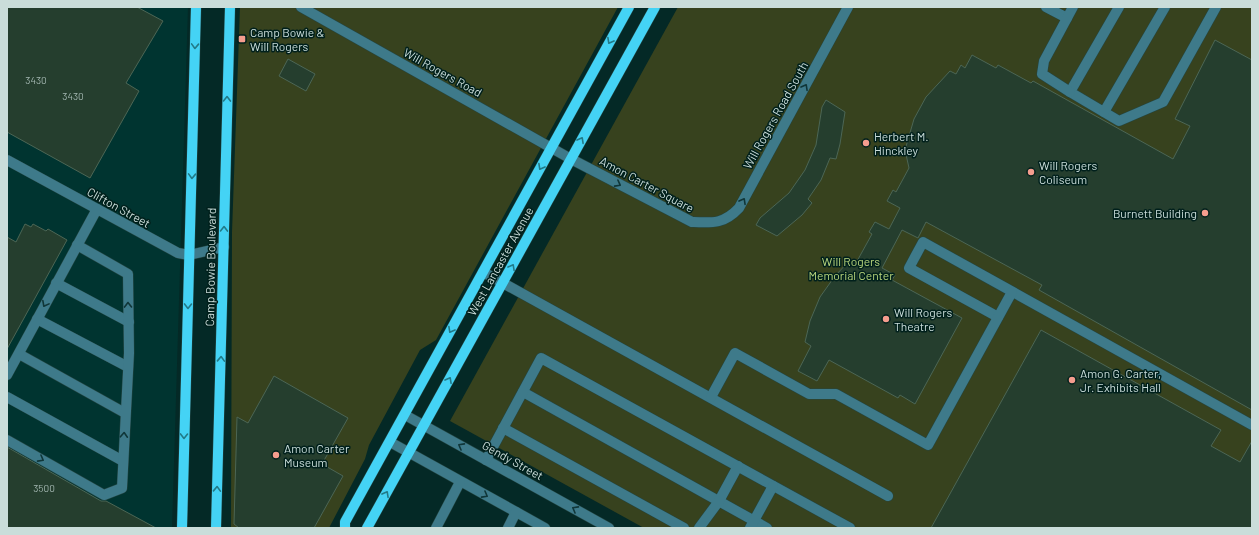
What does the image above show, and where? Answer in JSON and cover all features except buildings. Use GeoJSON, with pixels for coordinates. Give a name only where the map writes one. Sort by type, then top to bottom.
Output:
{"type":"FeatureCollection","features":[{"type":"Feature","properties":{"kind":"main road","name":"Camp Bowie Boulevard"},"geometry":{"type":"LineString","coordinates":[[182,528],[196,7]]}},
{"type":"Feature","properties":{"kind":"main road","name":"Camp Bowie Boulevard"},"geometry":{"type":"LineString","coordinates":[[216,528],[230,7]]}},
{"type":"Feature","properties":{"kind":"main road","name":"West Lancaster Avenue"},"geometry":{"type":"LineString","coordinates":[[345,528],[345,522],[629,7]]}},
{"type":"Feature","properties":{"kind":"main road","name":"West Lancaster Avenue"},"geometry":{"type":"LineString","coordinates":[[367,528],[655,7]]}},
{"type":"Feature","properties":{"kind":"street","name":"Will Rogers Road"},"geometry":{"type":"LineString","coordinates":[[301,7],[571,159]]}},
{"type":"Feature","properties":{"kind":"street","name":"Will Rogers Road South"},"geometry":{"type":"LineString","coordinates":[[712,223],[729,218],[739,208],[848,7]]}},
{"type":"Feature","properties":{"kind":"street"},"geometry":{"type":"LineString","coordinates":[[1046,7],[1067,18]]}},
{"type":"Feature","properties":{"kind":"street"},"geometry":{"type":"LineString","coordinates":[[1073,7],[1044,61],[1042,74],[1118,121],[1163,102],[1216,7]]}},
{"type":"Feature","properties":{"kind":"street"},"geometry":{"type":"LineString","coordinates":[[1070,92],[1119,7]]}},
{"type":"Feature","properties":{"kind":"street"},"geometry":{"type":"LineString","coordinates":[[1104,112],[1165,7]]}},
{"type":"Feature","properties":{"kind":"street","name":"Amon Carter Square"},"geometry":{"type":"LineString","coordinates":[[571,159],[692,222],[712,223]]}},
{"type":"Feature","properties":{"kind":"street","name":"Clifton Street"},"geometry":{"type":"LineString","coordinates":[[7,160],[178,254],[190,255],[224,247]]}},
{"type":"Feature","properties":{"kind":"street"},"geometry":{"type":"LineString","coordinates":[[7,375],[96,210]]}},
{"type":"Feature","properties":{"kind":"street"},"geometry":{"type":"LineString","coordinates":[[998,317],[909,268],[923,242],[1252,425]]}},
{"type":"Feature","properties":{"kind":"street"},"geometry":{"type":"LineString","coordinates":[[7,440],[104,495],[122,488],[128,367],[128,274],[77,245]]}},
{"type":"Feature","properties":{"kind":"street"},"geometry":{"type":"LineString","coordinates":[[483,272],[888,496]]}},
{"type":"Feature","properties":{"kind":"street"},"geometry":{"type":"LineString","coordinates":[[56,284],[129,322]]}},
{"type":"Feature","properties":{"kind":"street"},"geometry":{"type":"LineString","coordinates":[[711,397],[735,353],[809,394],[836,394],[928,445],[1012,292]]}},
{"type":"Feature","properties":{"kind":"street"},"geometry":{"type":"LineString","coordinates":[[37,319],[128,367]]}},
{"type":"Feature","properties":{"kind":"street"},"geometry":{"type":"LineString","coordinates":[[19,354],[125,413]]}},
{"type":"Feature","properties":{"kind":"street"},"geometry":{"type":"LineString","coordinates":[[486,460],[541,358],[850,528]]}},
{"type":"Feature","properties":{"kind":"street"},"geometry":{"type":"LineString","coordinates":[[523,392],[718,501],[752,524],[767,528]]}},
{"type":"Feature","properties":{"kind":"street"},"geometry":{"type":"LineString","coordinates":[[7,397],[123,461]]}},
{"type":"Feature","properties":{"kind":"street","name":"Gendy Street"},"geometry":{"type":"LineString","coordinates":[[404,415],[609,528]]}},
{"type":"Feature","properties":{"kind":"street"},"geometry":{"type":"LineString","coordinates":[[503,428],[684,528]]}},
{"type":"Feature","properties":{"kind":"street"},"geometry":{"type":"LineString","coordinates":[[390,442],[545,528]]}},
{"type":"Feature","properties":{"kind":"street"},"geometry":{"type":"LineString","coordinates":[[700,528],[718,501],[738,466]]}},
{"type":"Feature","properties":{"kind":"street"},"geometry":{"type":"LineString","coordinates":[[436,528],[460,482]]}},
{"type":"Feature","properties":{"kind":"street"},"geometry":{"type":"LineString","coordinates":[[752,524],[773,486]]}},
{"type":"Feature","properties":{"kind":"street"},"geometry":{"type":"LineString","coordinates":[[508,528],[516,512]]}},
{"type":"Feature","properties":{"kind":"shaded area"},"geometry":{"type":"Polygon","coordinates":[[[7,7],[188,7],[172,528],[7,528],[7,7]]]}},
{"type":"Feature","properties":{"kind":"green space"},"geometry":{"type":"Polygon","coordinates":[[[240,7],[618,7],[436,340],[420,350],[369,445],[365,459],[329,528],[231,528],[232,232],[240,7]]]}},
{"type":"Feature","properties":{"kind":"green space","name":"Will Rogers Memorial Center"},"geometry":{"type":"Polygon","coordinates":[[[678,7],[1252,7],[1252,528],[644,528],[450,421],[678,7]]]}},
{"type":"Feature","properties":{"kind":"place","name":"Camp Bowie & Will Rogers"},"geometry":{"type":"Point","coordinates":[242,39]}},
{"type":"Feature","properties":{"kind":"place","name":"Herbert M. Hinckley"},"geometry":{"type":"Point","coordinates":[866,143]}},
{"type":"Feature","properties":{"kind":"place","name":"Will Rogers Coliseum"},"geometry":{"type":"Point","coordinates":[1031,172]}},
{"type":"Feature","properties":{"kind":"place","name":"Burnett Building"},"geometry":{"type":"Point","coordinates":[1205,213]}},
{"type":"Feature","properties":{"kind":"place","name":"Will Rogers Theatre"},"geometry":{"type":"Point","coordinates":[886,319]}},
{"type":"Feature","properties":{"kind":"place","name":"Amon G. Carter, Jr. Exhibits Hall"},"geometry":{"type":"Point","coordinates":[1072,380]}},
{"type":"Feature","properties":{"kind":"place","name":"Amon Carter Museum"},"geometry":{"type":"Point","coordinates":[276,455]}}]}
